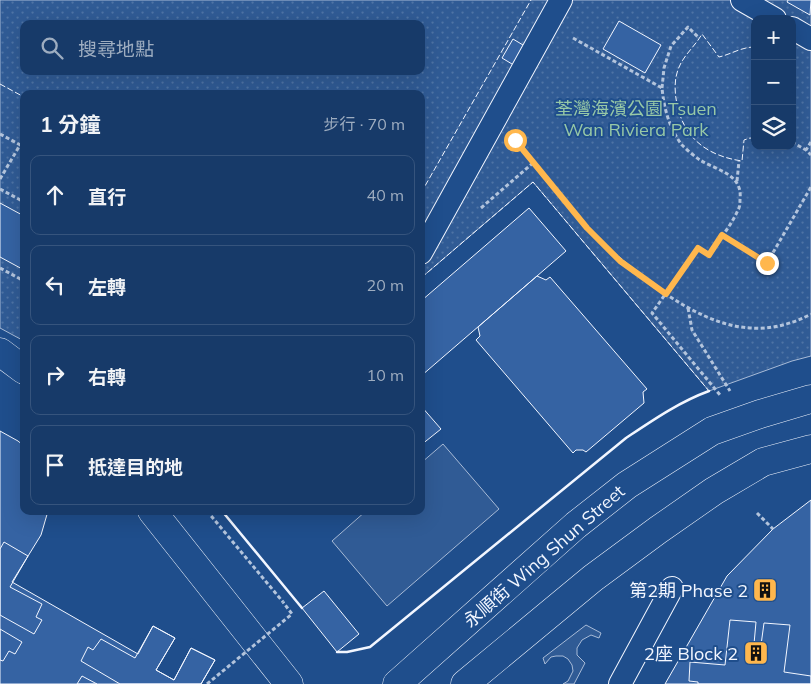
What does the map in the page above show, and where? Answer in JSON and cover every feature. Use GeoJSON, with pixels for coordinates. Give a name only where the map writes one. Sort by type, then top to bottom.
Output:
{"type":"FeatureCollection","features":[{"type":"Feature","properties":{"kind":"street"},"geometry":{"type":"LineString","coordinates":[[425,246],[561,0]]}},
{"type":"Feature","properties":{"kind":"street"},"geometry":{"type":"LineString","coordinates":[[742,0],[768,15]]}},
{"type":"Feature","properties":{"kind":"street"},"geometry":{"type":"LineString","coordinates":[[796,30],[811,38]]}},
{"type":"Feature","properties":{"kind":"street"},"geometry":{"type":"LineString","coordinates":[[0,352],[20,367]]}},
{"type":"Feature","properties":{"kind":"street","name":"永順街 Wing Shun Street"},"geometry":{"type":"LineString","coordinates":[[398,684],[576,525],[627,485],[712,431],[811,399]]}},
{"type":"Feature","properties":{"kind":"street"},"geometry":{"type":"LineString","coordinates":[[465,684],[593,578],[706,497],[763,462],[811,449]]}},
{"type":"Feature","properties":{"kind":"street"},"geometry":{"type":"LineString","coordinates":[[155,515],[289,684]]}},
{"type":"Feature","properties":{"kind":"street"},"geometry":{"type":"LineString","coordinates":[[620,684],[672,588]]}},
{"type":"Feature","properties":{"kind":"path"},"geometry":{"type":"LineString","coordinates":[[699,38],[688,27],[671,46],[664,68],[662,88],[664,108],[671,128],[682,145],[699,160],[728,174],[737,181]]}},
{"type":"Feature","properties":{"kind":"path"},"geometry":{"type":"LineString","coordinates":[[574,39],[662,88]]}},
{"type":"Feature","properties":{"kind":"path"},"geometry":{"type":"LineString","coordinates":[[496,117],[587,228],[620,261],[688,308],[709,319],[734,326],[756,329],[795,323],[811,314]]}},
{"type":"Feature","properties":{"kind":"path"},"geometry":{"type":"LineString","coordinates":[[0,134],[20,145]]}},
{"type":"Feature","properties":{"kind":"path"},"geometry":{"type":"LineString","coordinates":[[806,150],[811,142]]}},
{"type":"Feature","properties":{"kind":"path"},"geometry":{"type":"LineString","coordinates":[[796,144],[806,150],[811,156]]}},
{"type":"Feature","properties":{"kind":"path"},"geometry":{"type":"LineString","coordinates":[[0,179],[20,149]]}},
{"type":"Feature","properties":{"kind":"path"},"geometry":{"type":"LineString","coordinates":[[715,389],[652,313],[698,248],[709,255],[739,209],[741,194],[737,181],[739,161]]}},
{"type":"Feature","properties":{"kind":"path"},"geometry":{"type":"LineString","coordinates":[[722,235],[767,263],[811,187]]}},
{"type":"Feature","properties":{"kind":"path"},"geometry":{"type":"LineString","coordinates":[[0,189],[20,200]]}},
{"type":"Feature","properties":{"kind":"path"},"geometry":{"type":"LineString","coordinates":[[0,268],[20,279]]}},
{"type":"Feature","properties":{"kind":"path"},"geometry":{"type":"LineString","coordinates":[[688,308],[692,330],[726,385]]}},
{"type":"Feature","properties":{"kind":"path"},"geometry":{"type":"LineString","coordinates":[[757,513],[773,529]]}},
{"type":"Feature","properties":{"kind":"path"},"geometry":{"type":"LineString","coordinates":[[207,684],[292,614],[210,515]]}},
{"type":"Feature","properties":{"kind":"shaded area"},"geometry":{"type":"Polygon","coordinates":[[[443,444],[499,509],[387,606],[332,541],[361,515],[425,515],[425,460],[443,444]]]}},
{"type":"Feature","properties":{"kind":"shaded area"},"geometry":{"type":"Polygon","coordinates":[[[586,625],[601,633],[599,638],[591,635],[582,640],[577,648],[577,655],[585,663],[574,684],[563,684],[568,681],[573,671],[568,659],[563,656],[551,657],[545,664],[543,658],[586,625]]]}},
{"type":"Feature","properties":{"kind":"green space","name":"荃灣海濱公園 Tsuen Wan Riviera Park"},"geometry":{"type":"Polygon","coordinates":[[[0,0],[811,0],[811,356],[709,391],[533,182],[425,275],[425,90],[20,90],[20,339],[0,328],[0,0]]]}},
{"type":"Feature","properties":{"kind":"building"},"geometry":{"type":"Polygon","coordinates":[[[788,0],[811,0],[810,15],[787,2],[788,0]]]}},
{"type":"Feature","properties":{"kind":"building"},"geometry":{"type":"Polygon","coordinates":[[[619,21],[661,45],[645,73],[603,49],[619,21]]]}},
{"type":"Feature","properties":{"kind":"building"},"geometry":{"type":"Polygon","coordinates":[[[513,39],[528,48],[517,67],[502,58],[513,39]]]}},
{"type":"Feature","properties":{"kind":"building"},"geometry":{"type":"Polygon","coordinates":[[[0,203],[20,214],[20,268],[0,257],[0,203]]]}},
{"type":"Feature","properties":{"kind":"building"},"geometry":{"type":"Polygon","coordinates":[[[529,208],[566,251],[425,373],[425,298],[529,208]]]}},
{"type":"Feature","properties":{"kind":"building"},"geometry":{"type":"Polygon","coordinates":[[[537,276],[546,280],[550,277],[647,389],[643,392],[644,403],[586,452],[576,450],[573,453],[476,340],[480,336],[478,327],[537,276]]]}},
{"type":"Feature","properties":{"kind":"building"},"geometry":{"type":"Polygon","coordinates":[[[425,411],[441,429],[425,442],[425,411]]]}},
{"type":"Feature","properties":{"kind":"building"},"geometry":{"type":"Polygon","coordinates":[[[0,431],[20,443],[20,515],[47,515],[41,535],[12,582],[138,654],[153,626],[175,638],[156,670],[174,680],[191,648],[215,660],[201,684],[0,684],[0,431]]]}},
{"type":"Feature","properties":{"kind":"building","name":"第2期 Phase 2"},"geometry":{"type":"Polygon","coordinates":[[[811,500],[811,684],[665,684],[727,576],[773,529],[811,500]]]}},
{"type":"Feature","properties":{"kind":"building"},"geometry":{"type":"Polygon","coordinates":[[[4,542],[28,556],[10,587],[42,604],[36,617],[42,620],[34,634],[0,615],[0,549],[4,542]]]}},
{"type":"Feature","properties":{"kind":"building"},"geometry":{"type":"Polygon","coordinates":[[[324,591],[359,634],[337,652],[302,608],[324,591]]]}},
{"type":"Feature","properties":{"kind":"building","name":"2座 Block 2"},"geometry":{"type":"Polygon","coordinates":[[[730,620],[756,622],[754,644],[761,645],[764,623],[790,625],[784,672],[811,676],[811,684],[698,684],[698,682],[689,681],[690,662],[725,665],[730,620]]]}},
{"type":"Feature","properties":{"kind":"building"},"geometry":{"type":"Polygon","coordinates":[[[153,626],[175,638],[156,670],[174,680],[191,648],[215,660],[201,684],[120,684],[81,661],[88,647],[93,650],[101,639],[135,658],[153,626]]]}},
{"type":"Feature","properties":{"kind":"building"},"geometry":{"type":"Polygon","coordinates":[[[0,629],[22,642],[15,654],[9,651],[3,661],[0,660],[0,629]]]}},
{"type":"Feature","properties":{"kind":"building"},"geometry":{"type":"Polygon","coordinates":[[[82,676],[97,684],[77,684],[82,676]]]}},
{"type":"Feature","properties":{"kind":"fence"},"geometry":{"type":"LineString","coordinates":[[425,186],[531,0]]}},
{"type":"Feature","properties":{"kind":"fence"},"geometry":{"type":"LineString","coordinates":[[751,47],[719,57],[702,34],[679,67],[675,89],[680,116],[685,127],[699,144],[708,150],[730,159],[742,161],[744,140],[751,138]]}},
{"type":"Feature","properties":{"kind":"fence"},"geometry":{"type":"LineString","coordinates":[[0,84],[20,95]]}},
{"type":"Feature","properties":{"kind":"fence"},"geometry":{"type":"LineString","coordinates":[[425,275],[533,182],[709,391]]}},
{"type":"Feature","properties":{"kind":"wall"},"geometry":{"type":"LineString","coordinates":[[337,652],[370,647],[626,438],[677,406],[709,391]]}},
{"type":"Feature","properties":{"kind":"wall"},"geometry":{"type":"LineString","coordinates":[[225,515],[302,608]]}},
{"type":"Feature","properties":{"kind":"place","name":"第2期 Phase 2"},"geometry":{"type":"Point","coordinates":[765,590]}},
{"type":"Feature","properties":{"kind":"place","name":"2座 Block 2"},"geometry":{"type":"Point","coordinates":[756,653]}},
{"type":"Feature","properties":{"kind":"route"},"geometry":{"type":"LineString","coordinates":[[515,140],[587,228],[620,261],[666,294],[698,248],[709,255],[722,235],[767,263]]}}]}
